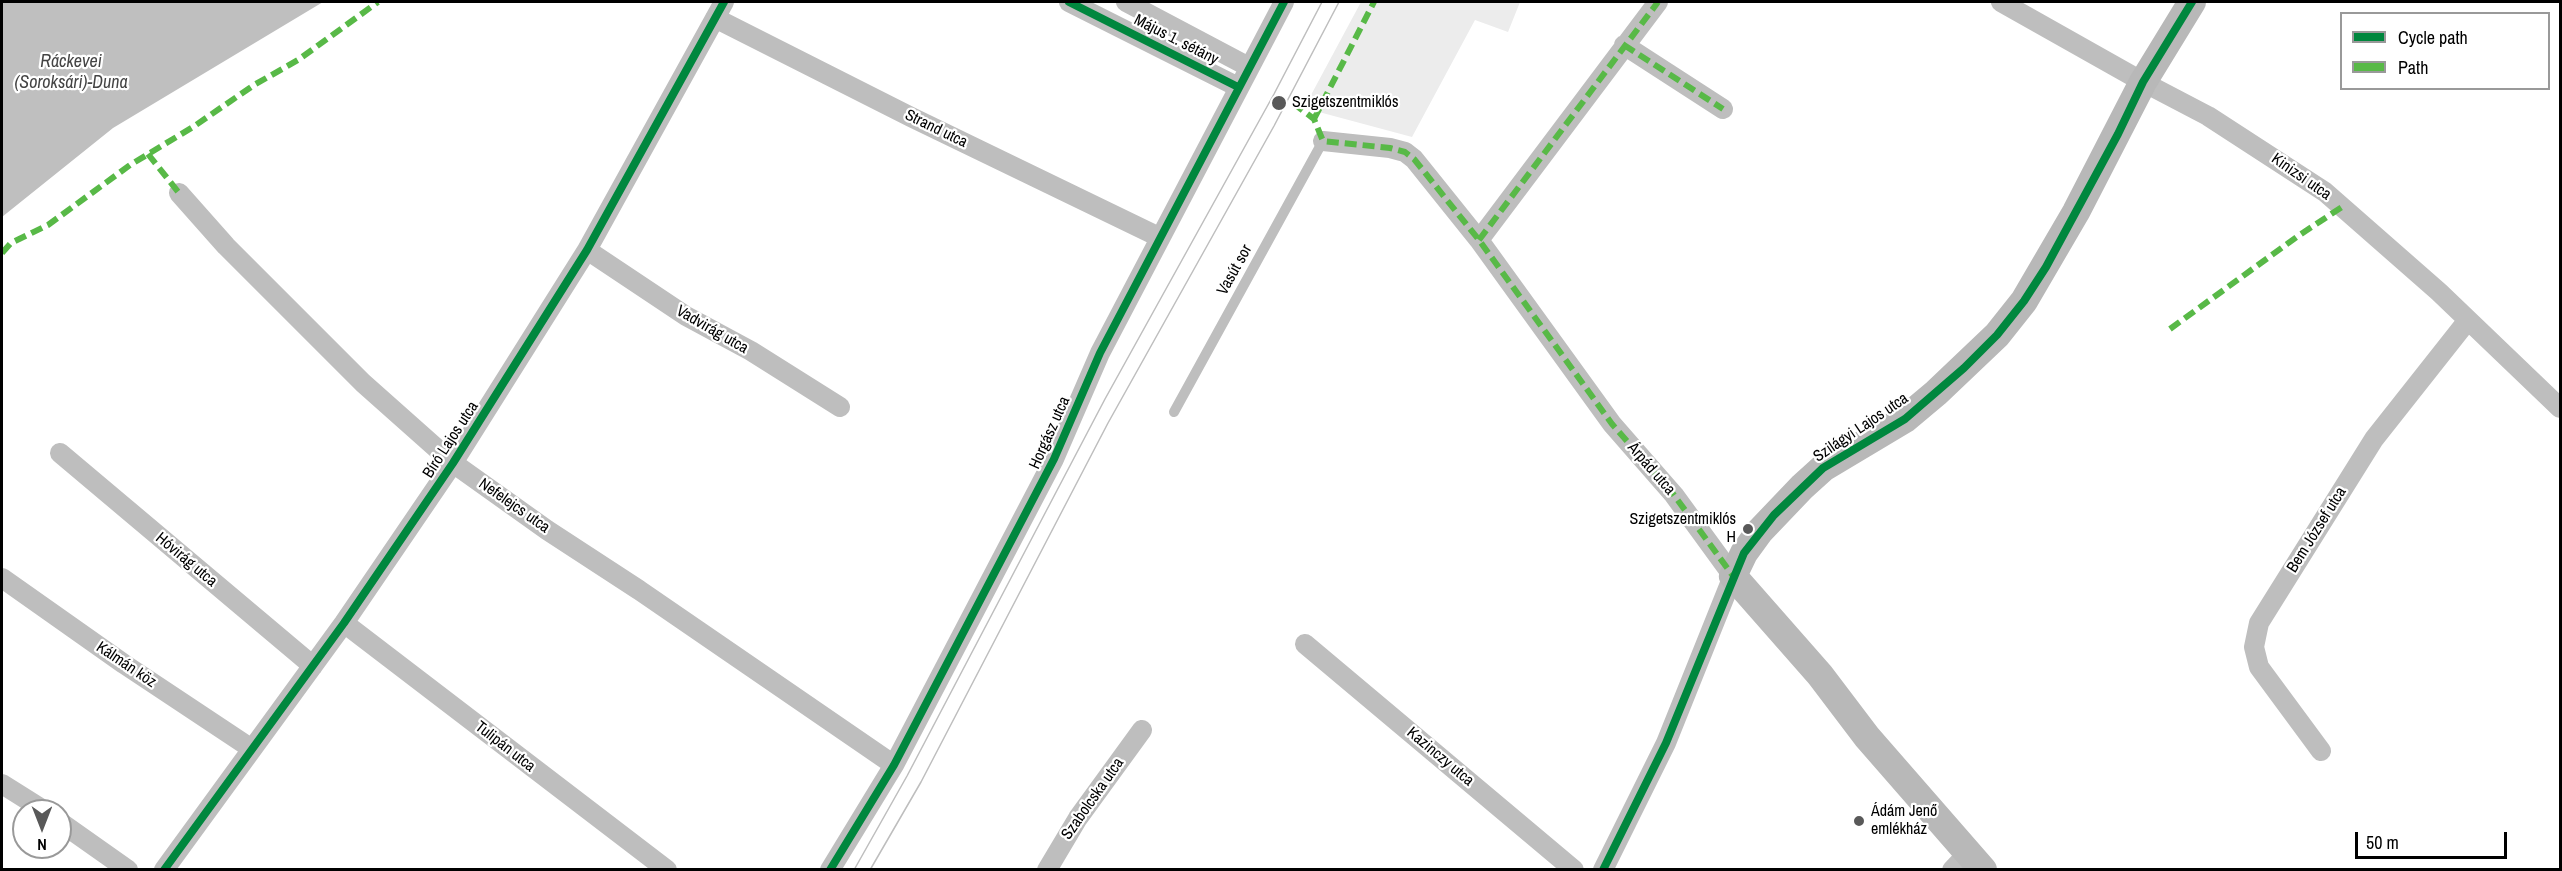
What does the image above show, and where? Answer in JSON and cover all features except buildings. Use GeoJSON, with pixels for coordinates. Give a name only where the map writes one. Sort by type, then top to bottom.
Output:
{"type":"FeatureCollection","features":[{"type":"Feature","properties":{"kind":"street","name":"Május 1. sétány"},"geometry":{"type":"LineString","coordinates":[[1069,2],[1238,87]]}},
{"type":"Feature","properties":{"kind":"street","name":"Május 1. sétány"},"geometry":{"type":"LineString","coordinates":[[1126,2],[1249,67]]}},
{"type":"Feature","properties":{"kind":"street","name":"Horgász utca"},"geometry":{"type":"LineString","coordinates":[[830,870],[894,765],[1054,459],[1100,353],[1159,237],[1284,2]]}},
{"type":"Feature","properties":{"kind":"street"},"geometry":{"type":"LineString","coordinates":[[1479,240],[1658,2]]}},
{"type":"Feature","properties":{"kind":"street","name":"Kinizsi utca"},"geometry":{"type":"LineString","coordinates":[[2001,2],[2208,116],[2325,192],[2468,320],[2560,408]]}},
{"type":"Feature","properties":{"kind":"street","name":"Szilágyi Lajos utca"},"geometry":{"type":"LineString","coordinates":[[1603,870],[1666,743],[1744,553],[1760,531],[1824,468],[1905,419],[1964,368],[1997,335],[2024,301],[2046,267],[2118,134],[2143,82],[2192,2]]}},
{"type":"Feature","properties":{"kind":"street","name":"Strand utca"},"geometry":{"type":"LineString","coordinates":[[720,10],[911,117],[1159,237]]}},
{"type":"Feature","properties":{"kind":"street","name":"Bíró Lajos utca"},"geometry":{"type":"LineString","coordinates":[[164,870],[344,623],[453,463],[587,250],[720,10]]}},
{"type":"Feature","properties":{"kind":"street"},"geometry":{"type":"LineString","coordinates":[[1624,45],[1723,109]]}},
{"type":"Feature","properties":{"kind":"street","name":"Árpád utca"},"geometry":{"type":"LineString","coordinates":[[1323,141],[1390,148],[1405,152],[1414,159],[1479,240],[1612,424],[1674,495],[1733,576],[1820,675],[1968,864]]}},
{"type":"Feature","properties":{"kind":"street","name":"Nefelejcs utca"},"geometry":{"type":"LineString","coordinates":[[178,193],[226,246],[363,383],[453,463],[547,530],[639,590],[894,765]]}},
{"type":"Feature","properties":{"kind":"street","name":"Vadvirág utca"},"geometry":{"type":"LineString","coordinates":[[587,250],[686,316],[750,351],[840,407]]}},
{"type":"Feature","properties":{"kind":"street","name":"Bem József utca"},"geometry":{"type":"LineString","coordinates":[[2321,751],[2259,668],[2254,646],[2259,623],[2374,440],[2468,320]]}},
{"type":"Feature","properties":{"kind":"street","name":"Hóvirág utca"},"geometry":{"type":"LineString","coordinates":[[60,453],[313,666]]}},
{"type":"Feature","properties":{"kind":"street","name":"Kálmán köz"},"geometry":{"type":"LineString","coordinates":[[2,578],[124,664],[252,749]]}},
{"type":"Feature","properties":{"kind":"street","name":"Tulipán utca"},"geometry":{"type":"LineString","coordinates":[[344,623],[667,870]]}},
{"type":"Feature","properties":{"kind":"street","name":"Kazinczy utca"},"geometry":{"type":"LineString","coordinates":[[1305,644],[1574,870]]}},
{"type":"Feature","properties":{"kind":"street","name":"Szabolcska utca"},"geometry":{"type":"LineString","coordinates":[[1047,870],[1078,818],[1142,730]]}},
{"type":"Feature","properties":{"kind":"street"},"geometry":{"type":"LineString","coordinates":[[2,784],[26,799]]}},
{"type":"Feature","properties":{"kind":"street"},"geometry":{"type":"LineString","coordinates":[[72,830],[128,870]]}},
{"type":"Feature","properties":{"kind":"lane","name":"Vasút sor"},"geometry":{"type":"LineString","coordinates":[[1174,412],[1323,141]]}},
{"type":"Feature","properties":{"kind":"shaded area"},"geometry":{"type":"Polygon","coordinates":[[[1361,2],[1520,2],[1508,32],[1475,20],[1412,137],[1304,108],[1361,2]]]}},
{"type":"Feature","properties":{"kind":"water","name":"Ráckevei (Soroksári)-Duna"},"geometry":{"type":"Polygon","coordinates":[[[2,2],[323,2],[113,128],[2,217],[2,2]]]}},
{"type":"Feature","properties":{"kind":"tram line"},"geometry":{"type":"LineString","coordinates":[[854,870],[907,776],[1105,399],[1274,94],[1322,2]]}},
{"type":"Feature","properties":{"kind":"tram line"},"geometry":{"type":"LineString","coordinates":[[870,870],[921,782],[1108,423],[1274,126],[1339,2]]}},
{"type":"Feature","properties":{"kind":"marked path"},"geometry":{"type":"LineString","coordinates":[[2,253],[11,243],[48,225],[130,165],[193,127],[254,85],[298,60],[378,2]]}},
{"type":"Feature","properties":{"kind":"marked path"},"geometry":{"type":"LineString","coordinates":[[1314,119],[1374,2]]}},
{"type":"Feature","properties":{"kind":"marked path"},"geometry":{"type":"LineString","coordinates":[[1479,240],[1658,2]]}},
{"type":"Feature","properties":{"kind":"marked path"},"geometry":{"type":"LineString","coordinates":[[1624,45],[1723,109]]}},
{"type":"Feature","properties":{"kind":"marked path"},"geometry":{"type":"LineString","coordinates":[[1293,103],[1314,119],[1323,141],[1390,148],[1405,152],[1414,159],[1479,240],[1612,424],[1674,495],[1733,576]]}},
{"type":"Feature","properties":{"kind":"marked path"},"geometry":{"type":"LineString","coordinates":[[148,154],[179,193]]}},
{"type":"Feature","properties":{"kind":"marked path"},"geometry":{"type":"LineString","coordinates":[[2170,329],[2298,236],[2342,207]]}},
{"type":"Feature","properties":{"kind":"cycle path"},"geometry":{"type":"LineString","coordinates":[[164,870],[344,623],[453,463],[587,250],[724,2]]}},
{"type":"Feature","properties":{"kind":"cycle path"},"geometry":{"type":"LineString","coordinates":[[1069,2],[1238,87]]}},
{"type":"Feature","properties":{"kind":"cycle path"},"geometry":{"type":"LineString","coordinates":[[830,870],[894,765],[1054,459],[1100,353],[1284,2]]}},
{"type":"Feature","properties":{"kind":"cycle path"},"geometry":{"type":"LineString","coordinates":[[1603,870],[1666,743],[1744,553],[1774,515],[1823,468],[1905,419],[1964,368],[1997,335],[2024,301],[2046,267],[2118,134],[2143,82],[2192,2]]}},
{"type":"Feature","properties":{"kind":"place","name":"Szigetszentmiklós"},"geometry":{"type":"Point","coordinates":[1279,103]}},
{"type":"Feature","properties":{"kind":"place","name":"Szigetszentmiklós H"},"geometry":{"type":"Point","coordinates":[1748,529]}},
{"type":"Feature","properties":{"kind":"place","name":"Ádám Jenő emlékház"},"geometry":{"type":"Point","coordinates":[1859,821]}}]}
